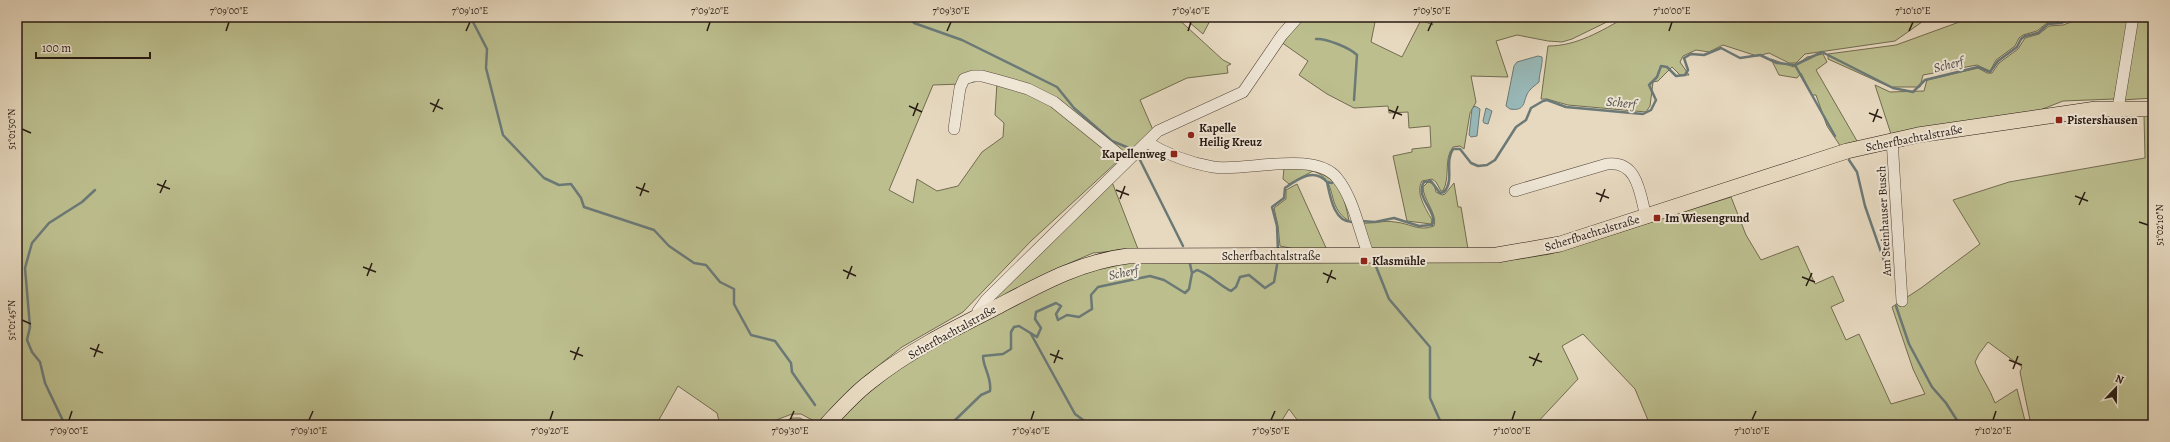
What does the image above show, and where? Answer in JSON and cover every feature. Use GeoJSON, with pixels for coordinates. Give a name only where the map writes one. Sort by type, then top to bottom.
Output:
{"type":"FeatureCollection","features":[{"type":"Feature","properties":{"kind":"main road","name":"Scherfbachtalstraße"},"geometry":{"type":"LineString","coordinates":[[826,425],[858,393],[885,371],[977,317],[1072,269],[1110,258],[1128,256],[1369,256],[1497,255],[1518,253],[1560,244],[1847,151],[1892,140],[2074,112],[2118,109],[2153,109]]}},
{"type":"Feature","properties":{"kind":"street"},"geometry":{"type":"LineString","coordinates":[[977,317],[978,311],[986,300],[1158,131],[1172,123],[1243,92],[1282,35],[1298,17]]}},
{"type":"Feature","properties":{"kind":"street"},"geometry":{"type":"LineString","coordinates":[[2118,109],[2132,17]]}},
{"type":"Feature","properties":{"kind":"street"},"geometry":{"type":"LineString","coordinates":[[954,129],[960,88],[964,79],[973,76],[982,76],[1028,89],[1054,102],[1127,162]]}},
{"type":"Feature","properties":{"kind":"street","name":"Am Steinhauser Busch"},"geometry":{"type":"LineString","coordinates":[[1892,140],[1902,301]]}},
{"type":"Feature","properties":{"kind":"street"},"geometry":{"type":"LineString","coordinates":[[1148,142],[1170,153],[1213,167],[1239,168],[1302,164],[1324,168],[1336,177],[1346,190],[1369,256]]}},
{"type":"Feature","properties":{"kind":"street"},"geometry":{"type":"LineString","coordinates":[[1515,191],[1607,164],[1618,163],[1624,165],[1634,174],[1646,217]]}},
{"type":"Feature","properties":{"kind":"green space"},"geometry":{"type":"Polygon","coordinates":[[[17,17],[118,17],[116,21],[119,17],[1176,17],[1223,60],[1231,64],[1227,66],[1228,73],[1187,78],[1140,100],[1153,130],[1125,155],[1070,110],[997,78],[961,84],[933,85],[889,190],[913,203],[917,179],[937,191],[958,186],[982,152],[1003,137],[1004,123],[995,115],[997,82],[1052,104],[1120,159],[1031,241],[963,312],[902,347],[864,377],[818,423],[801,414],[792,414],[763,425],[720,425],[717,413],[678,386],[656,425],[17,425],[17,17]]]}},
{"type":"Feature","properties":{"kind":"green space"},"geometry":{"type":"Polygon","coordinates":[[[1183,17],[1212,17],[1203,34],[1183,17]]]}},
{"type":"Feature","properties":{"kind":"green space"},"geometry":{"type":"Polygon","coordinates":[[[1301,17],[1326,17],[1331,20],[1343,17],[1376,17],[1371,42],[1402,57],[1421,20],[1433,25],[1428,17],[1617,17],[1572,39],[1562,42],[1517,35],[1496,41],[1508,77],[1471,76],[1476,102],[1470,113],[1464,149],[1460,146],[1453,147],[1450,152],[1448,157],[1447,179],[1443,191],[1441,191],[1436,182],[1432,179],[1422,181],[1420,186],[1424,206],[1432,220],[1431,224],[1407,221],[1393,156],[1412,152],[1412,149],[1431,147],[1430,126],[1409,128],[1408,112],[1389,113],[1388,106],[1354,108],[1327,94],[1299,75],[1308,61],[1281,42],[1301,17]]]}},
{"type":"Feature","properties":{"kind":"green space"},"geometry":{"type":"Polygon","coordinates":[[[1626,17],[1929,17],[1895,41],[1805,54],[1796,63],[1789,63],[1769,53],[1757,56],[1723,45],[1709,52],[1696,50],[1683,56],[1680,62],[1689,75],[1680,75],[1672,67],[1658,81],[1653,82],[1650,106],[1646,112],[1568,105],[1547,99],[1541,99],[1548,46],[1579,41],[1626,17]]]}},
{"type":"Feature","properties":{"kind":"green space"},"geometry":{"type":"Polygon","coordinates":[[[1973,17],[2072,17],[2062,21],[2048,22],[2037,31],[2023,35],[2019,38],[2015,46],[1996,60],[1990,71],[1977,65],[1923,75],[1920,87],[1890,87],[1828,59],[1828,54],[1896,45],[1973,17]]]}},
{"type":"Feature","properties":{"kind":"green space"},"geometry":{"type":"Polygon","coordinates":[[[2077,17],[2130,17],[2114,99],[2063,101],[2035,112],[1891,134],[1875,85],[1890,92],[1924,91],[1927,80],[1978,68],[1987,73],[1992,73],[1999,63],[2018,49],[2025,38],[2039,34],[2049,26],[2063,25],[2074,21],[2077,17]]]}},
{"type":"Feature","properties":{"kind":"green space"},"geometry":{"type":"Polygon","coordinates":[[[2134,17],[2153,17],[2153,98],[2122,100],[2134,17]]]}},
{"type":"Feature","properties":{"kind":"green space"},"geometry":{"type":"Polygon","coordinates":[[[1823,54],[1827,62],[1816,70],[1857,141],[1841,147],[1827,126],[1816,95],[1812,95],[1801,73],[1797,78],[1779,75],[1771,59],[1794,67],[1807,57],[1823,54]]]}},
{"type":"Feature","properties":{"kind":"green space"},"geometry":{"type":"Polygon","coordinates":[[[2144,115],[2153,116],[2153,425],[2031,425],[2020,372],[2022,367],[1988,342],[1975,362],[1977,367],[1995,403],[2017,389],[2026,425],[1650,425],[1635,389],[1583,334],[1562,346],[1578,379],[1535,425],[1301,425],[1289,409],[1279,425],[833,425],[857,399],[898,367],[1072,273],[1130,260],[1519,259],[1550,254],[1731,197],[1746,235],[1761,260],[1798,246],[1815,284],[1833,276],[1844,301],[1831,307],[1846,340],[1859,334],[1891,404],[1925,394],[1913,369],[1892,307],[1921,288],[1980,244],[1953,200],[2009,182],[2145,158],[2144,115]]]}},
{"type":"Feature","properties":{"kind":"green space"},"geometry":{"type":"Polygon","coordinates":[[[1294,167],[1313,171],[1289,184],[1283,179],[1284,168],[1294,167]]]}},
{"type":"Feature","properties":{"kind":"green space"},"geometry":{"type":"Polygon","coordinates":[[[1314,171],[1326,176],[1339,188],[1343,197],[1349,221],[1341,215],[1337,208],[1326,180],[1314,171]]]}},
{"type":"Feature","properties":{"kind":"green space"},"geometry":{"type":"Polygon","coordinates":[[[1112,182],[1138,249],[1093,253],[1056,269],[995,301],[990,300],[1112,182]]]}},
{"type":"Feature","properties":{"kind":"green space"},"geometry":{"type":"Polygon","coordinates":[[[1428,182],[1434,184],[1436,192],[1442,195],[1445,194],[1454,183],[1458,207],[1461,207],[1468,249],[1375,250],[1371,247],[1361,223],[1391,222],[1419,228],[1429,228],[1434,226],[1434,217],[1425,197],[1423,187],[1428,182]]]}},
{"type":"Feature","properties":{"kind":"green space"},"geometry":{"type":"Polygon","coordinates":[[[1297,184],[1327,250],[1295,249],[1280,246],[1274,208],[1286,199],[1286,190],[1297,184]]]}},
{"type":"Feature","properties":{"kind":"green space"},"geometry":{"type":"Polygon","coordinates":[[[793,418],[800,418],[813,425],[773,425],[793,418]]]}},
{"type":"Feature","properties":{"kind":"water"},"geometry":{"type":"Polygon","coordinates":[[[1538,56],[1542,57],[1539,82],[1528,93],[1524,104],[1520,108],[1510,109],[1506,106],[1514,66],[1517,62],[1538,56]]]}},
{"type":"Feature","properties":{"kind":"water"},"geometry":{"type":"Polygon","coordinates":[[[1475,106],[1480,109],[1477,136],[1471,137],[1469,135],[1472,109],[1475,106]]]}},
{"type":"Feature","properties":{"kind":"water"},"geometry":{"type":"Polygon","coordinates":[[[1486,108],[1492,111],[1488,124],[1484,123],[1483,121],[1486,108]]]}},
{"type":"Feature","properties":{"kind":"waterway"},"geometry":{"type":"LineString","coordinates":[[473,17],[473,22],[487,49],[486,68],[503,135],[544,178],[559,185],[571,184],[581,198],[584,207],[654,230],[669,246],[694,263],[706,265],[720,282],[734,289],[734,304],[751,335],[775,341],[791,363],[792,372],[815,405]]}},
{"type":"Feature","properties":{"kind":"waterway"},"geometry":{"type":"LineString","coordinates":[[909,17],[914,23],[962,40],[1057,87],[1074,108],[1112,141],[1129,148]]}},
{"type":"Feature","properties":{"kind":"waterway","name":"Scherf"},"geometry":{"type":"LineString","coordinates":[[1360,221],[1375,222],[1394,218],[1419,226],[1432,225],[1432,215],[1424,199],[1422,188],[1424,182],[1431,181],[1440,193],[1444,192],[1449,182],[1449,160],[1453,149],[1460,149],[1471,163],[1478,166],[1487,165],[1495,160],[1516,127],[1526,120],[1531,108],[1547,100],[1566,107],[1643,114],[1651,110],[1656,100],[1649,85],[1657,77],[1661,66],[1667,67],[1676,76],[1685,75],[1688,70],[1684,58],[1691,54],[1704,55],[1721,48],[1740,58],[1760,55],[1777,63],[1795,65],[1822,52],[1893,88],[1913,92],[1925,80],[1978,67],[1990,72],[1998,61],[2017,47],[2021,39],[2025,36],[2038,33],[2048,24],[2061,23],[2075,17]]}},
{"type":"Feature","properties":{"kind":"waterway"},"geometry":{"type":"LineString","coordinates":[[1316,39],[1326,40],[1338,44],[1357,55],[1354,100]]}},
{"type":"Feature","properties":{"kind":"waterway"},"geometry":{"type":"LineString","coordinates":[[1795,65],[1835,136]]}},
{"type":"Feature","properties":{"kind":"waterway"},"geometry":{"type":"LineString","coordinates":[[1139,158],[1183,246]]}},
{"type":"Feature","properties":{"kind":"waterway"},"geometry":{"type":"LineString","coordinates":[[1849,160],[1857,172],[1865,206],[1888,272]]}},
{"type":"Feature","properties":{"kind":"waterway","name":"Scherf"},"geometry":{"type":"LineString","coordinates":[[1278,251],[1277,226],[1272,207],[1284,198],[1285,188],[1306,176],[1317,175],[1327,182],[1334,208],[1337,213],[1341,218],[1353,222]]}},
{"type":"Feature","properties":{"kind":"waterway","name":"Scherf"},"geometry":{"type":"LineString","coordinates":[[1327,182],[1332,183]]}},
{"type":"Feature","properties":{"kind":"waterway"},"geometry":{"type":"LineString","coordinates":[[65,425],[45,383],[40,362],[32,352],[27,340],[30,327],[25,268],[32,243],[49,223],[82,202],[95,190]]}},
{"type":"Feature","properties":{"kind":"waterway"},"geometry":{"type":"LineString","coordinates":[[1190,264],[1192,273]]}},
{"type":"Feature","properties":{"kind":"waterway"},"geometry":{"type":"LineString","coordinates":[[1375,264],[1389,299],[1430,347],[1430,398],[1442,425]]}},
{"type":"Feature","properties":{"kind":"waterway","name":"Scherf"},"geometry":{"type":"LineString","coordinates":[[950,425],[981,395],[990,391],[990,381],[984,365],[983,356],[1003,354],[1011,349],[1011,332],[1014,327],[1019,326],[1037,337],[1041,328],[1035,319],[1036,312],[1056,303],[1061,306],[1056,314],[1058,320],[1067,315],[1079,317],[1092,309],[1091,295],[1098,287],[1150,276],[1164,280],[1185,293],[1189,289],[1192,273],[1197,270],[1231,291],[1236,287],[1240,277],[1249,275],[1265,288],[1274,282],[1277,265]]}},
{"type":"Feature","properties":{"kind":"waterway"},"geometry":{"type":"LineString","coordinates":[[1896,306],[1909,344],[1932,387],[1946,403],[1960,425]]}},
{"type":"Feature","properties":{"kind":"waterway"},"geometry":{"type":"LineString","coordinates":[[1031,334],[1075,414],[1090,425]]}},
{"type":"Feature","properties":{"kind":"place","name":"Pistershausen"},"geometry":{"type":"Point","coordinates":[2059,120]}},
{"type":"Feature","properties":{"kind":"place","name":"Kapelle Heilig Kreuz"},"geometry":{"type":"Point","coordinates":[1191,135]}},
{"type":"Feature","properties":{"kind":"place","name":"Kapellenweg"},"geometry":{"type":"Point","coordinates":[1174,154]}},
{"type":"Feature","properties":{"kind":"place","name":"Im Wiesengrund"},"geometry":{"type":"Point","coordinates":[1657,218]}},
{"type":"Feature","properties":{"kind":"place","name":"Klasmühle"},"geometry":{"type":"Point","coordinates":[1364,261]}}]}
